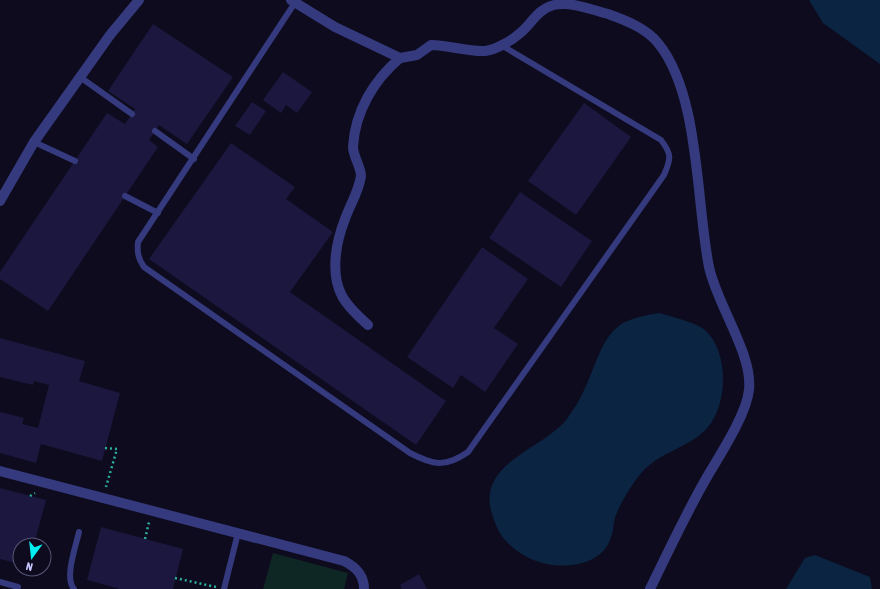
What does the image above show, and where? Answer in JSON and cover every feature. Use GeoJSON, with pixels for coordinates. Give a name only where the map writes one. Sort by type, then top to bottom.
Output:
{"type":"FeatureCollection","features":[{"type":"Feature","properties":{"kind":"street"},"geometry":{"type":"LineString","coordinates":[[0,201],[34,142],[110,35],[139,0]]}},
{"type":"Feature","properties":{"kind":"street"},"geometry":{"type":"LineString","coordinates":[[294,1],[335,27],[400,58]]}},
{"type":"Feature","properties":{"kind":"street"},"geometry":{"type":"LineString","coordinates":[[368,325],[342,297],[337,281],[335,266],[345,218],[354,200],[361,175],[353,148],[360,116],[371,90],[387,69],[400,58],[417,55],[431,45],[486,51],[501,45],[519,34],[537,14],[554,5],[568,5],[609,14],[630,23],[649,35],[658,43],[672,68],[684,97],[692,139],[709,267],[717,296],[743,353],[750,388],[742,414],[688,511],[650,589]]}},
{"type":"Feature","properties":{"kind":"street"},"geometry":{"type":"LineString","coordinates":[[0,470],[103,496],[344,561],[354,566],[361,574],[364,589]]}},
{"type":"Feature","properties":{"kind":"lane"},"geometry":{"type":"LineString","coordinates":[[294,1],[194,159],[138,242],[137,252],[144,267],[410,453],[428,462],[444,464],[456,461],[468,452],[664,175],[670,162],[668,150],[661,140],[501,45]]}},
{"type":"Feature","properties":{"kind":"lane"},"geometry":{"type":"LineString","coordinates":[[80,77],[132,114]]}},
{"type":"Feature","properties":{"kind":"lane"},"geometry":{"type":"LineString","coordinates":[[155,131],[194,159]]}},
{"type":"Feature","properties":{"kind":"lane"},"geometry":{"type":"LineString","coordinates":[[34,142],[75,161]]}},
{"type":"Feature","properties":{"kind":"lane"},"geometry":{"type":"LineString","coordinates":[[125,196],[158,213]]}},
{"type":"Feature","properties":{"kind":"lane"},"geometry":{"type":"LineString","coordinates":[[74,589],[71,585],[69,577],[79,532]]}},
{"type":"Feature","properties":{"kind":"lane"},"geometry":{"type":"LineString","coordinates":[[224,589],[238,533]]}},
{"type":"Feature","properties":{"kind":"lane"},"geometry":{"type":"LineString","coordinates":[[0,582],[18,587]]}},
{"type":"Feature","properties":{"kind":"path"},"geometry":{"type":"LineString","coordinates":[[103,496],[118,449],[105,448]]}},
{"type":"Feature","properties":{"kind":"path"},"geometry":{"type":"LineString","coordinates":[[176,578],[224,589]]}},
{"type":"Feature","properties":{"kind":"green space"},"geometry":{"type":"Polygon","coordinates":[[[273,553],[348,573],[344,589],[263,589],[273,553]]]}},
{"type":"Feature","properties":{"kind":"water"},"geometry":{"type":"Polygon","coordinates":[[[809,0],[880,0],[880,64],[823,23],[809,0]]]}},
{"type":"Feature","properties":{"kind":"water"},"geometry":{"type":"Polygon","coordinates":[[[659,313],[701,327],[713,339],[722,364],[723,378],[722,392],[715,417],[701,434],[653,462],[642,472],[629,490],[618,510],[609,543],[596,557],[578,564],[560,566],[542,563],[525,556],[508,543],[497,528],[492,514],[490,497],[493,482],[502,470],[514,459],[556,430],[567,419],[588,382],[604,344],[615,329],[632,319],[659,313]]]}},
{"type":"Feature","properties":{"kind":"water"},"geometry":{"type":"Polygon","coordinates":[[[815,555],[870,577],[872,589],[786,589],[805,558],[815,555]]]}},
{"type":"Feature","properties":{"kind":"building"},"geometry":{"type":"Polygon","coordinates":[[[153,24],[233,77],[187,144],[159,125],[149,140],[158,147],[48,311],[0,279],[0,272],[107,113],[125,124],[135,109],[108,91],[153,24]]]}},
{"type":"Feature","properties":{"kind":"building"},"geometry":{"type":"Polygon","coordinates":[[[283,72],[312,92],[297,113],[286,105],[281,113],[263,100],[283,72]]]}},
{"type":"Feature","properties":{"kind":"building"},"geometry":{"type":"Polygon","coordinates":[[[252,102],[266,111],[250,135],[235,126],[252,102]]]}},
{"type":"Feature","properties":{"kind":"building"},"geometry":{"type":"Polygon","coordinates":[[[584,103],[631,137],[576,215],[528,181],[584,103]]]}},
{"type":"Feature","properties":{"kind":"building"},"geometry":{"type":"Polygon","coordinates":[[[231,143],[295,187],[286,199],[333,232],[290,292],[446,401],[416,445],[149,259],[231,143]]]}},
{"type":"Feature","properties":{"kind":"building"},"geometry":{"type":"Polygon","coordinates":[[[520,192],[592,241],[561,287],[489,238],[520,192]]]}},
{"type":"Feature","properties":{"kind":"building"},"geometry":{"type":"Polygon","coordinates":[[[482,247],[528,279],[494,328],[518,344],[485,392],[461,375],[453,388],[407,357],[482,247]]]}},
{"type":"Feature","properties":{"kind":"building"},"geometry":{"type":"Polygon","coordinates":[[[0,338],[85,361],[79,381],[120,393],[102,461],[41,444],[36,463],[0,453],[0,412],[24,418],[22,424],[38,428],[49,385],[34,381],[33,385],[0,377],[0,338]]]}},
{"type":"Feature","properties":{"kind":"building"},"geometry":{"type":"Polygon","coordinates":[[[0,488],[46,500],[36,537],[12,537],[12,562],[0,559],[0,488]]]}},
{"type":"Feature","properties":{"kind":"building"},"geometry":{"type":"Polygon","coordinates":[[[101,527],[183,549],[173,589],[120,589],[87,580],[101,527]]]}},
{"type":"Feature","properties":{"kind":"building"},"geometry":{"type":"Polygon","coordinates":[[[419,574],[427,589],[402,589],[400,585],[419,574]]]}}]}
